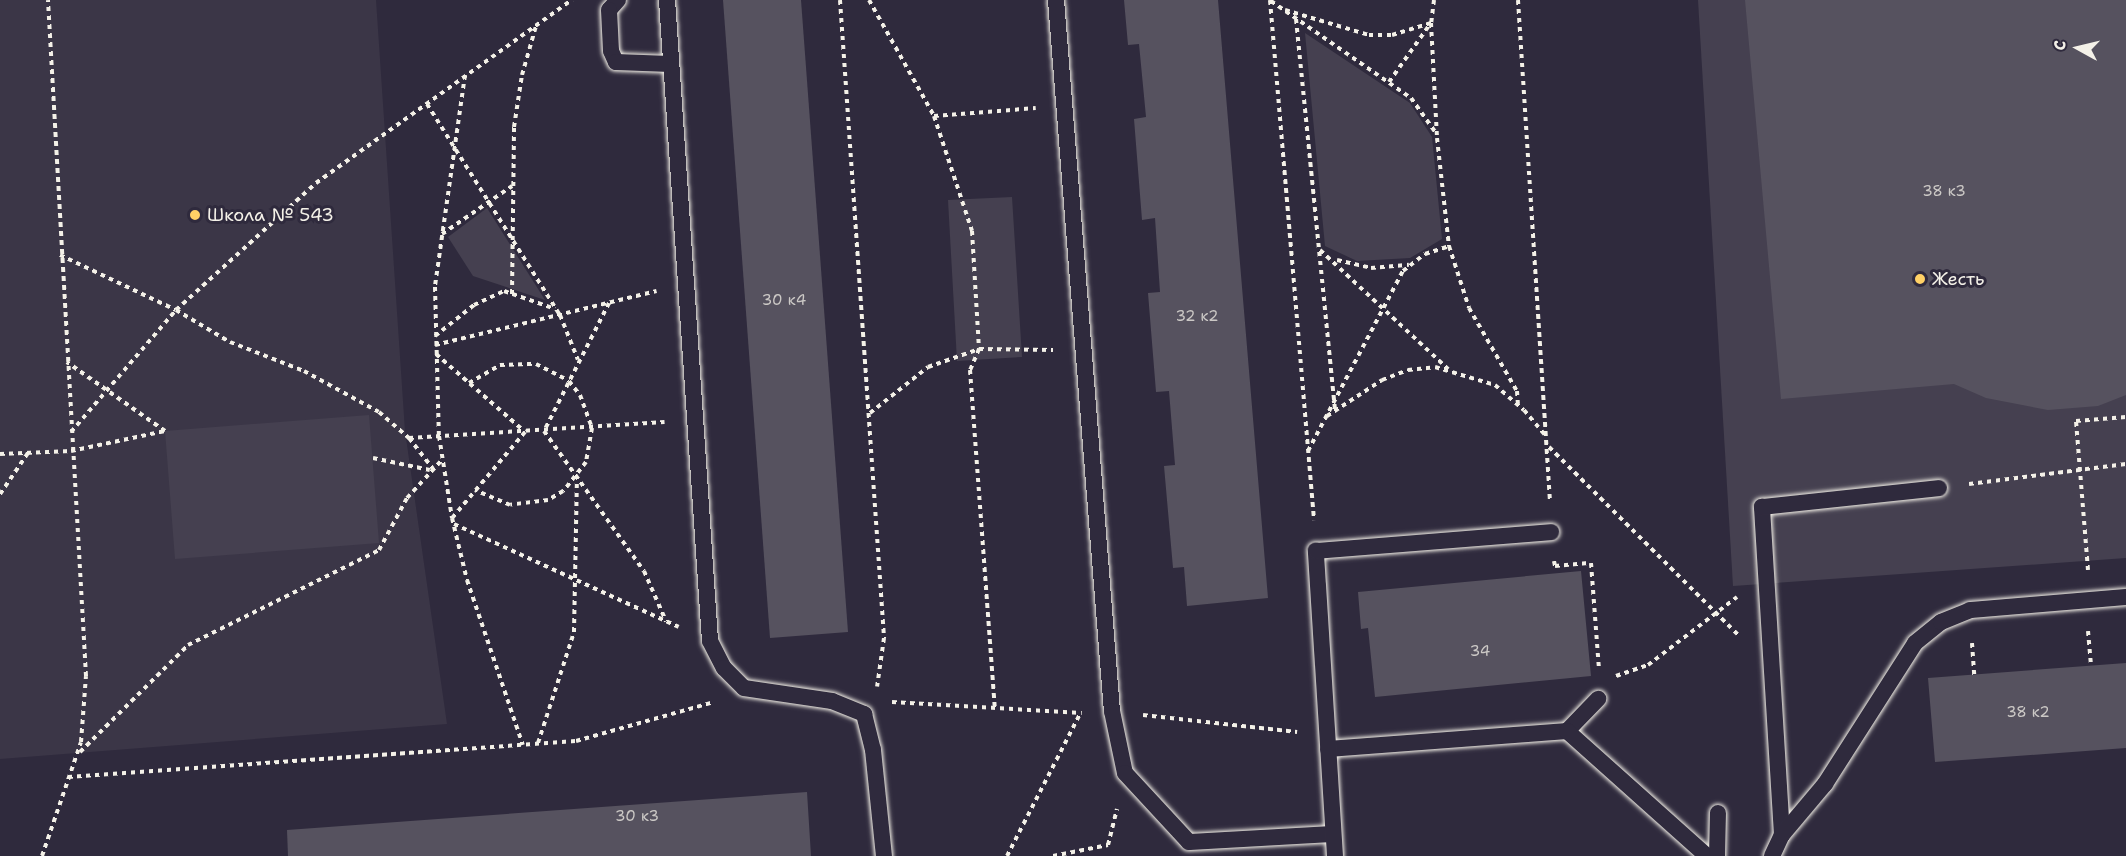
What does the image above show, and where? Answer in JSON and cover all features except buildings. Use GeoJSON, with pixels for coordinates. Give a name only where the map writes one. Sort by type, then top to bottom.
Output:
{"type":"FeatureCollection","features":[{"type":"Feature","properties":{"kind":"lane"},"geometry":{"type":"LineString","coordinates":[[618,0],[609,10],[611,51],[616,62],[670,64]]}},
{"type":"Feature","properties":{"kind":"lane"},"geometry":{"type":"LineString","coordinates":[[667,0],[710,640],[724,668],[744,687],[832,701],[864,714],[873,750],[884,856]]}},
{"type":"Feature","properties":{"kind":"lane"},"geometry":{"type":"LineString","coordinates":[[1056,0],[1112,711],[1125,773],[1189,842],[1333,834]]}},
{"type":"Feature","properties":{"kind":"lane"},"geometry":{"type":"LineString","coordinates":[[1782,835],[1762,507],[1939,488]]}},
{"type":"Feature","properties":{"kind":"lane"},"geometry":{"type":"LineString","coordinates":[[1335,856],[1316,551],[1551,532]]}},
{"type":"Feature","properties":{"kind":"lane"},"geometry":{"type":"LineString","coordinates":[[1772,856],[1782,835],[1825,784],[1915,643],[1941,622],[1970,610],[2126,597]]}},
{"type":"Feature","properties":{"kind":"lane"},"geometry":{"type":"LineString","coordinates":[[1328,742],[1567,731],[1598,699]]}},
{"type":"Feature","properties":{"kind":"lane"},"geometry":{"type":"LineString","coordinates":[[1567,731],[1707,856]]}},
{"type":"Feature","properties":{"kind":"lane"},"geometry":{"type":"LineString","coordinates":[[1718,813],[1718,856]]}},
{"type":"Feature","properties":{"kind":"path"},"geometry":{"type":"LineString","coordinates":[[42,856],[78,753],[86,676],[71,451],[48,0]]}},
{"type":"Feature","properties":{"kind":"path"},"geometry":{"type":"LineString","coordinates":[[71,432],[176,310],[316,183],[572,0]]}},
{"type":"Feature","properties":{"kind":"path"},"geometry":{"type":"LineString","coordinates":[[840,0],[884,638],[876,691]]}},
{"type":"Feature","properties":{"kind":"path"},"geometry":{"type":"LineString","coordinates":[[868,0],[934,116],[972,231],[978,349],[970,370],[995,708]]}},
{"type":"Feature","properties":{"kind":"path"},"geometry":{"type":"LineString","coordinates":[[1270,0],[1389,82],[1420,107],[1437,134]]}},
{"type":"Feature","properties":{"kind":"path"},"geometry":{"type":"LineString","coordinates":[[1270,0],[1316,551]]}},
{"type":"Feature","properties":{"kind":"path"},"geometry":{"type":"LineString","coordinates":[[1434,0],[1431,23],[1437,134],[1449,246],[1468,308],[1517,391],[1518,404]]}},
{"type":"Feature","properties":{"kind":"path"},"geometry":{"type":"LineString","coordinates":[[1518,0],[1548,447],[1551,532],[1555,566],[1591,563],[1599,681],[1598,699]]}},
{"type":"Feature","properties":{"kind":"path"},"geometry":{"type":"LineString","coordinates":[[1281,9],[1354,33],[1381,36],[1431,23]]}},
{"type":"Feature","properties":{"kind":"path"},"geometry":{"type":"LineString","coordinates":[[1299,34],[1308,17]]}},
{"type":"Feature","properties":{"kind":"path"},"geometry":{"type":"LineString","coordinates":[[1296,19],[1335,411]]}},
{"type":"Feature","properties":{"kind":"path"},"geometry":{"type":"LineString","coordinates":[[1389,82],[1431,23]]}},
{"type":"Feature","properties":{"kind":"path"},"geometry":{"type":"LineString","coordinates":[[512,294],[512,186],[517,101],[536,25]]}},
{"type":"Feature","properties":{"kind":"path"},"geometry":{"type":"LineString","coordinates":[[465,75],[441,235],[435,336],[439,436],[453,524],[486,643],[523,745]]}},
{"type":"Feature","properties":{"kind":"path"},"geometry":{"type":"LineString","coordinates":[[427,104],[560,315],[574,342],[579,361]]}},
{"type":"Feature","properties":{"kind":"path"},"geometry":{"type":"LineString","coordinates":[[934,116],[1066,105]]}},
{"type":"Feature","properties":{"kind":"path"},"geometry":{"type":"LineString","coordinates":[[441,235],[512,186]]}},
{"type":"Feature","properties":{"kind":"path"},"geometry":{"type":"LineString","coordinates":[[1308,452],[1383,306],[1409,266],[1425,254],[1449,246]]}},
{"type":"Feature","properties":{"kind":"path"},"geometry":{"type":"LineString","coordinates":[[1319,249],[1334,259],[1449,370]]}},
{"type":"Feature","properties":{"kind":"path"},"geometry":{"type":"LineString","coordinates":[[60,255],[176,310],[230,342],[304,372],[379,412],[409,438],[432,470]]}},
{"type":"Feature","properties":{"kind":"path"},"geometry":{"type":"LineString","coordinates":[[1334,259],[1358,267],[1409,266]]}},
{"type":"Feature","properties":{"kind":"path"},"geometry":{"type":"LineString","coordinates":[[435,345],[687,284]]}},
{"type":"Feature","properties":{"kind":"path"},"geometry":{"type":"LineString","coordinates":[[435,336],[474,305],[504,291],[556,309]]}},
{"type":"Feature","properties":{"kind":"path"},"geometry":{"type":"LineString","coordinates":[[543,431],[609,303]]}},
{"type":"Feature","properties":{"kind":"path"},"geometry":{"type":"LineString","coordinates":[[870,414],[928,367],[978,349],[1084,349]]}},
{"type":"Feature","properties":{"kind":"path"},"geometry":{"type":"LineString","coordinates":[[436,354],[525,432]]}},
{"type":"Feature","properties":{"kind":"path"},"geometry":{"type":"LineString","coordinates":[[0,454],[71,451],[165,431],[66,361]]}},
{"type":"Feature","properties":{"kind":"path"},"geometry":{"type":"LineString","coordinates":[[469,383],[492,368],[519,362],[536,364],[569,381],[584,403],[592,428],[586,462],[577,477],[548,500],[529,505],[492,500],[475,490]]}},
{"type":"Feature","properties":{"kind":"path"},"geometry":{"type":"LineString","coordinates":[[1327,416],[1395,374],[1421,367],[1449,370],[1495,385],[1518,404],[1547,438]]}},
{"type":"Feature","properties":{"kind":"path"},"geometry":{"type":"LineString","coordinates":[[2090,600],[2076,421],[2126,417]]}},
{"type":"Feature","properties":{"kind":"path"},"geometry":{"type":"LineString","coordinates":[[409,438],[592,428],[696,419]]}},
{"type":"Feature","properties":{"kind":"path"},"geometry":{"type":"LineString","coordinates":[[543,431],[644,572],[666,621]]}},
{"type":"Feature","properties":{"kind":"path"},"geometry":{"type":"LineString","coordinates":[[452,518],[525,432]]}},
{"type":"Feature","properties":{"kind":"path"},"geometry":{"type":"LineString","coordinates":[[1548,447],[1772,669]]}},
{"type":"Feature","properties":{"kind":"path"},"geometry":{"type":"LineString","coordinates":[[0,494],[29,453]]}},
{"type":"Feature","properties":{"kind":"path"},"geometry":{"type":"LineString","coordinates":[[373,458],[432,470]]}},
{"type":"Feature","properties":{"kind":"path"},"geometry":{"type":"LineString","coordinates":[[78,753],[188,645],[379,550],[407,498],[442,460]]}},
{"type":"Feature","properties":{"kind":"path"},"geometry":{"type":"LineString","coordinates":[[1939,488],[2080,468],[2126,464]]}},
{"type":"Feature","properties":{"kind":"path"},"geometry":{"type":"LineString","coordinates":[[538,743],[571,648],[576,581],[577,477]]}},
{"type":"Feature","properties":{"kind":"path"},"geometry":{"type":"LineString","coordinates":[[453,524],[684,629]]}},
{"type":"Feature","properties":{"kind":"path"},"geometry":{"type":"LineString","coordinates":[[1599,681],[1648,664],[1715,612],[1746,594]]}},
{"type":"Feature","properties":{"kind":"path"},"geometry":{"type":"LineString","coordinates":[[68,777],[576,741],[716,700]]}},
{"type":"Feature","properties":{"kind":"path"},"geometry":{"type":"LineString","coordinates":[[886,702],[1080,713],[1112,711],[1328,742]]}},
{"type":"Feature","properties":{"kind":"path"},"geometry":{"type":"LineString","coordinates":[[1007,856],[1080,713]]}},
{"type":"Feature","properties":{"kind":"path"},"geometry":{"type":"LineString","coordinates":[[1053,856],[1108,845],[1125,773]]}},
{"type":"Feature","properties":{"kind":"shaded area","name":"Школа № 543"},"geometry":{"type":"Polygon","coordinates":[[[0,0],[376,0],[405,431],[447,724],[0,759],[0,0]]]}},
{"type":"Feature","properties":{"kind":"shaded area","name":"Жесть"},"geometry":{"type":"Polygon","coordinates":[[[1698,0],[2126,0],[2126,558],[1733,586],[1698,0]]]}},
{"type":"Feature","properties":{"kind":"shaded area"},"geometry":{"type":"Polygon","coordinates":[[[1305,33],[1410,103],[1432,137],[1442,239],[1410,258],[1357,261],[1325,246],[1305,33]]]}},
{"type":"Feature","properties":{"kind":"shaded area"},"geometry":{"type":"Polygon","coordinates":[[[1012,197],[1022,357],[957,361],[948,200],[1012,197]]]}},
{"type":"Feature","properties":{"kind":"shaded area"},"geometry":{"type":"Polygon","coordinates":[[[487,208],[545,300],[473,276],[448,237],[487,208]]]}},
{"type":"Feature","properties":{"kind":"shaded area"},"geometry":{"type":"Polygon","coordinates":[[[369,415],[379,543],[175,559],[165,431],[369,415]]]}},
{"type":"Feature","properties":{"kind":"place","name":"Школа № 543"},"geometry":{"type":"Point","coordinates":[195,215]}},
{"type":"Feature","properties":{"kind":"place","name":"Жесть"},"geometry":{"type":"Point","coordinates":[1920,279]}}]}
